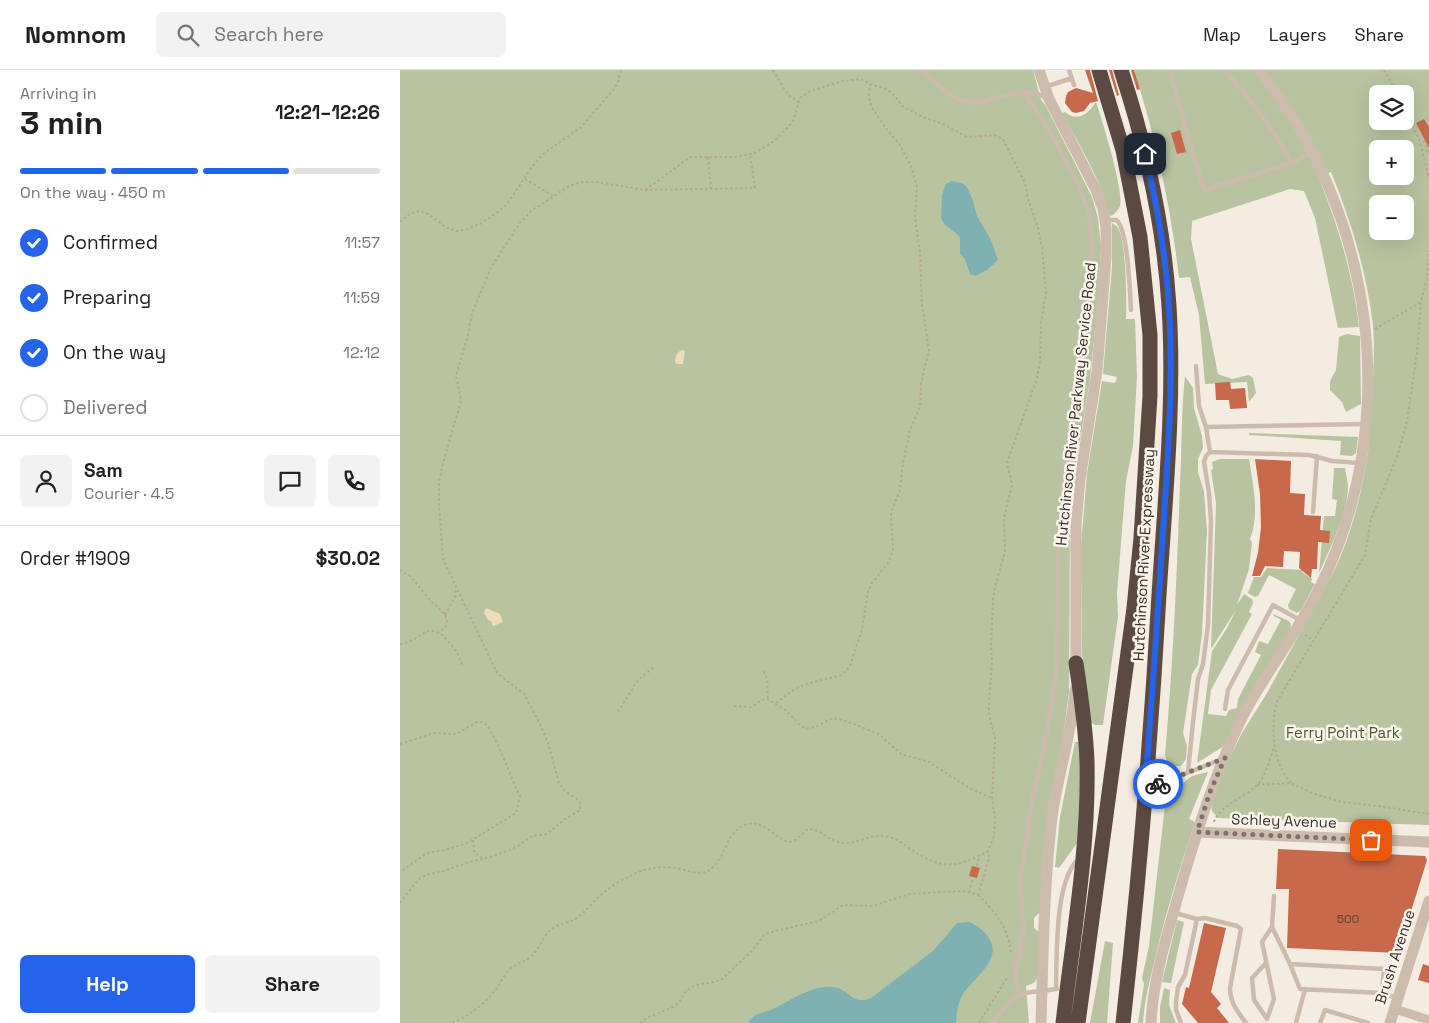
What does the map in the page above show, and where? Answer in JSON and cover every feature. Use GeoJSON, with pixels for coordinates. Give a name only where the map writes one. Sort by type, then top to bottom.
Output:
{"type":"FeatureCollection","features":[{"type":"Feature","properties":{"kind":"highway","name":"Hutchinson River Expressway"},"geometry":{"type":"LineString","coordinates":[[1092,855],[1126,670],[1137,573],[1146,467],[1150,388],[1150,335],[1143,255],[1127,167],[1099,70]]}},
{"type":"Feature","properties":{"kind":"highway","name":"Hutchinson River Expressway"},"geometry":{"type":"LineString","coordinates":[[1120,70],[1143,145],[1155,200],[1163,252],[1170,322],[1168,449],[1155,661],[1136,899],[1123,1023]]}},
{"type":"Feature","properties":{"kind":"highway"},"geometry":{"type":"LineString","coordinates":[[1062,1023],[1092,855],[1087,751],[1076,663]]}},
{"type":"Feature","properties":{"kind":"highway"},"geometry":{"type":"LineString","coordinates":[[1068,990],[1078,1023]]}},
{"type":"Feature","properties":{"kind":"street","name":"Hutchinson River Parkway Service Road"},"geometry":{"type":"LineString","coordinates":[[1039,70],[1049,100],[1101,203],[1105,220],[1106,257],[1097,371],[1081,473],[1076,524],[1076,663],[1072,720],[1054,805],[1051,830],[1041,1023]]}},
{"type":"Feature","properties":{"kind":"street"},"geometry":{"type":"LineString","coordinates":[[1151,1023],[1154,993],[1174,912],[1210,792],[1246,711],[1320,588],[1345,527],[1354,495],[1361,463],[1366,424],[1367,353],[1365,317],[1352,254],[1339,212],[1314,152],[1286,106],[1259,70]]}},
{"type":"Feature","properties":{"kind":"street","name":"Schley Avenue"},"geometry":{"type":"LineString","coordinates":[[1197,832],[1429,842]]}},
{"type":"Feature","properties":{"kind":"street","name":"Brush Avenue"},"geometry":{"type":"LineString","coordinates":[[1390,1023],[1429,901]]}},
{"type":"Feature","properties":{"kind":"street"},"geometry":{"type":"LineString","coordinates":[[1396,1004],[1429,1020]]}},
{"type":"Feature","properties":{"kind":"lane"},"geometry":{"type":"LineString","coordinates":[[921,70],[956,98],[965,102],[975,102],[1024,92],[1036,93],[1049,100]]}},
{"type":"Feature","properties":{"kind":"lane"},"geometry":{"type":"LineString","coordinates":[[1069,70],[1074,85]]}},
{"type":"Feature","properties":{"kind":"lane"},"geometry":{"type":"LineString","coordinates":[[1169,70],[1204,190],[1292,163],[1314,152]]}},
{"type":"Feature","properties":{"kind":"lane"},"geometry":{"type":"LineString","coordinates":[[1224,70],[1246,94],[1280,141],[1292,163]]}},
{"type":"Feature","properties":{"kind":"lane"},"geometry":{"type":"LineString","coordinates":[[1044,87],[1072,78]]}},
{"type":"Feature","properties":{"kind":"lane"},"geometry":{"type":"LineString","coordinates":[[1020,994],[1015,978],[1023,930],[1021,877],[1030,814],[1047,732],[1057,666],[1058,560],[1062,500],[1084,361],[1092,246],[1089,214],[1078,184],[1049,130],[1024,92]]}},
{"type":"Feature","properties":{"kind":"lane"},"geometry":{"type":"LineString","coordinates":[[1105,220],[1116,220],[1122,226],[1131,310]]}},
{"type":"Feature","properties":{"kind":"lane"},"geometry":{"type":"LineString","coordinates":[[1196,366],[1199,406],[1206,427],[1210,452]]}},
{"type":"Feature","properties":{"kind":"lane"},"geometry":{"type":"LineString","coordinates":[[1206,427],[1366,424]]}},
{"type":"Feature","properties":{"kind":"lane"},"geometry":{"type":"LineString","coordinates":[[1188,772],[1197,688],[1206,641],[1211,521],[1204,462],[1206,456],[1210,452],[1317,456],[1332,461],[1361,463]]}},
{"type":"Feature","properties":{"kind":"lane"},"geometry":{"type":"LineString","coordinates":[[1313,512],[1317,456]]}},
{"type":"Feature","properties":{"kind":"lane"},"geometry":{"type":"LineString","coordinates":[[1225,709],[1228,690],[1273,605],[1300,620]]}},
{"type":"Feature","properties":{"kind":"lane"},"geometry":{"type":"LineString","coordinates":[[1145,790],[1225,758]]}},
{"type":"Feature","properties":{"kind":"lane"},"geometry":{"type":"LineString","coordinates":[[1274,896],[1272,927],[1300,989],[1382,993],[1396,1004]]}},
{"type":"Feature","properties":{"kind":"lane"},"geometry":{"type":"LineString","coordinates":[[1174,912],[1197,919],[1205,918],[1237,926],[1241,929],[1230,997],[1246,1023]]}},
{"type":"Feature","properties":{"kind":"lane"},"geometry":{"type":"LineString","coordinates":[[1182,1023],[1176,1010],[1178,987],[1184,975],[1197,919]]}},
{"type":"Feature","properties":{"kind":"lane"},"geometry":{"type":"LineString","coordinates":[[1266,963],[1252,978],[1254,1000],[1267,1020],[1274,999],[1262,942],[1272,927]]}},
{"type":"Feature","properties":{"kind":"lane"},"geometry":{"type":"LineString","coordinates":[[1290,964],[1384,968],[1382,993]]}},
{"type":"Feature","properties":{"kind":"lane"},"geometry":{"type":"LineString","coordinates":[[1296,1023],[1305,989]]}},
{"type":"Feature","properties":{"kind":"lane"},"geometry":{"type":"LineString","coordinates":[[992,1023],[1010,1001],[1020,994],[1068,990]]}},
{"type":"Feature","properties":{"kind":"lane"},"geometry":{"type":"LineString","coordinates":[[1320,1023],[1325,1010],[1368,1023]]}},
{"type":"Feature","properties":{"kind":"path"},"geometry":{"type":"LineString","coordinates":[[400,222],[411,213],[420,212],[428,214],[452,231],[464,230],[480,224],[507,204],[543,154],[581,127],[614,88],[618,82],[621,70]]}},
{"type":"Feature","properties":{"kind":"path"},"geometry":{"type":"LineString","coordinates":[[773,70],[788,95],[799,102]]}},
{"type":"Feature","properties":{"kind":"path"},"geometry":{"type":"LineString","coordinates":[[1384,70],[1393,85]]}},
{"type":"Feature","properties":{"kind":"path"},"geometry":{"type":"LineString","coordinates":[[645,190],[690,157],[735,157],[755,153],[774,141],[792,123],[800,98],[810,91],[843,81],[861,79],[886,90],[895,96],[902,106],[967,137],[994,135],[1003,139],[1026,183],[1028,200],[1038,228],[1042,248],[1046,292],[1041,324],[1040,361],[1037,378],[1007,463],[1012,486],[1004,518],[1005,552],[993,598],[989,702],[989,715],[995,738],[992,798],[995,819],[994,836],[988,851],[989,858],[978,895]]}},
{"type":"Feature","properties":{"kind":"path"},"geometry":{"type":"LineString","coordinates":[[776,703],[792,691],[806,684],[842,675],[850,666],[862,629],[868,592],[872,583],[888,563],[893,550],[892,510],[900,490],[910,430],[920,407],[921,383],[928,350],[922,304],[920,253],[915,216],[917,186],[911,166],[900,145],[871,106],[870,84]]}},
{"type":"Feature","properties":{"kind":"path"},"geometry":{"type":"LineString","coordinates":[[1414,128],[1420,142],[1429,178]]}},
{"type":"Feature","properties":{"kind":"path"},"geometry":{"type":"LineString","coordinates":[[1425,141],[1429,155]]}},
{"type":"Feature","properties":{"kind":"path"},"geometry":{"type":"LineString","coordinates":[[400,903],[422,877],[516,847],[532,836],[550,833],[580,810],[580,803],[565,791],[559,783],[548,743],[524,694],[498,673],[443,559],[439,483],[460,401],[456,382],[458,367],[468,336],[472,313],[491,268],[519,224],[530,211],[569,186],[582,182],[597,182],[645,190],[755,188],[750,154]]}},
{"type":"Feature","properties":{"kind":"path"},"geometry":{"type":"LineString","coordinates":[[708,157],[711,189]]}},
{"type":"Feature","properties":{"kind":"path"},"geometry":{"type":"LineString","coordinates":[[525,179],[553,196]]}},
{"type":"Feature","properties":{"kind":"path"},"geometry":{"type":"LineString","coordinates":[[1429,254],[1428,276],[1421,302],[1411,401],[1401,447],[1371,519],[1365,555],[1276,703],[1272,728],[1274,747],[1286,778],[1291,783],[1312,793],[1342,802],[1429,814]]}},
{"type":"Feature","properties":{"kind":"path"},"geometry":{"type":"LineString","coordinates":[[1373,330],[1421,302]]}},
{"type":"Feature","properties":{"kind":"path"},"geometry":{"type":"LineString","coordinates":[[400,570],[410,576],[445,615],[447,620],[446,626],[440,632]]}},
{"type":"Feature","properties":{"kind":"path"},"geometry":{"type":"LineString","coordinates":[[445,615],[455,597],[456,588]]}},
{"type":"Feature","properties":{"kind":"path"},"geometry":{"type":"LineString","coordinates":[[400,644],[407,643],[430,630],[440,632],[456,651],[462,666]]}},
{"type":"Feature","properties":{"kind":"path"},"geometry":{"type":"LineString","coordinates":[[618,712],[638,680],[654,667]]}},
{"type":"Feature","properties":{"kind":"path"},"geometry":{"type":"LineString","coordinates":[[764,671],[767,679],[768,699]]}},
{"type":"Feature","properties":{"kind":"path"},"geometry":{"type":"LineString","coordinates":[[734,706],[751,707],[762,700],[768,699],[776,703],[801,726],[806,728],[815,727],[833,718],[845,721],[880,734],[900,754],[929,762],[969,788],[992,798]]}},
{"type":"Feature","properties":{"kind":"path"},"geometry":{"type":"LineString","coordinates":[[400,744],[434,733],[456,734],[477,722],[486,724],[502,754],[511,780],[520,796],[516,813],[473,840],[445,850],[427,853],[400,872]]}},
{"type":"Feature","properties":{"kind":"path"},"geometry":{"type":"LineString","coordinates":[[1215,818],[1217,814],[1257,785],[1269,762],[1274,747]]}},
{"type":"Feature","properties":{"kind":"path"},"geometry":{"type":"LineString","coordinates":[[1257,785],[1291,783]]}},
{"type":"Feature","properties":{"kind":"path"},"geometry":{"type":"LineString","coordinates":[[452,1023],[472,1013],[486,1001],[508,971],[534,954],[552,928],[575,920],[603,893],[618,882],[648,868],[675,868],[703,873],[710,870],[717,862],[732,835],[740,827],[749,824],[766,826],[786,841],[791,842],[808,829],[814,829],[828,838],[845,844],[866,837],[887,836],[931,861],[940,864],[962,862],[988,851]]}},
{"type":"Feature","properties":{"kind":"path"},"geometry":{"type":"LineString","coordinates":[[473,840],[474,852],[483,859]]}},
{"type":"Feature","properties":{"kind":"path"},"geometry":{"type":"LineString","coordinates":[[976,866],[979,857]]}},
{"type":"Feature","properties":{"kind":"path"},"geometry":{"type":"LineString","coordinates":[[969,892],[973,878]]}},
{"type":"Feature","properties":{"kind":"path"},"geometry":{"type":"LineString","coordinates":[[640,1023],[673,1007],[687,990],[696,985],[715,982],[722,978],[752,952],[766,934],[819,922],[843,905],[873,906],[910,894],[969,892],[978,895],[992,909],[1004,927],[1010,941],[1012,957]]}},
{"type":"Feature","properties":{"kind":"path"},"geometry":{"type":"LineString","coordinates":[[979,1023],[1010,970]]}},
{"type":"Feature","properties":{"kind":"green space"},"geometry":{"type":"Polygon","coordinates":[[[400,70],[1033,70],[1041,100],[1046,106],[1092,197],[1098,218],[1101,247],[1090,379],[1076,465],[1070,517],[1069,692],[1040,912],[1034,918],[1034,928],[1039,932],[1038,977],[1034,983],[1026,986],[1029,1023],[400,1023],[400,70]]]}},
{"type":"Feature","properties":{"kind":"green space","name":"Ferry Point Park"},"geometry":{"type":"Polygon","coordinates":[[[1134,70],[1429,70],[1429,825],[1218,818],[1212,811],[1211,803],[1222,773],[1242,733],[1267,693],[1332,575],[1345,546],[1363,483],[1369,444],[1374,360],[1373,326],[1367,286],[1351,228],[1338,191],[1331,172],[1318,176],[1344,250],[1353,288],[1359,327],[1338,328],[1315,218],[1304,191],[1290,189],[1192,221],[1191,239],[1218,374],[1232,379],[1249,375],[1253,378],[1256,393],[1249,402],[1247,382],[1205,384],[1199,315],[1190,277],[1179,278],[1167,199],[1156,147],[1134,70]]]}},
{"type":"Feature","properties":{"kind":"green space"},"geometry":{"type":"Polygon","coordinates":[[[1096,102],[1119,186],[1120,206],[1110,216],[1096,176],[1062,113],[1065,112],[1074,117],[1079,117],[1087,113],[1096,102]]]}},
{"type":"Feature","properties":{"kind":"green space"},"geometry":{"type":"Polygon","coordinates":[[[1112,223],[1118,228],[1123,245],[1126,319],[1135,319],[1137,377],[1133,446],[1126,481],[1117,593],[1118,616],[1103,725],[1095,725],[1089,721],[1082,654],[1081,546],[1087,473],[1102,381],[1115,383],[1117,377],[1103,374],[1112,267],[1112,223]]]}},
{"type":"Feature","properties":{"kind":"green space"},"geometry":{"type":"Polygon","coordinates":[[[1347,334],[1360,336],[1361,404],[1346,412],[1342,402],[1330,390],[1330,381],[1336,370],[1339,337],[1347,334]]]}},
{"type":"Feature","properties":{"kind":"green space"},"geometry":{"type":"Polygon","coordinates":[[[1185,376],[1193,388],[1194,408],[1202,436],[1203,448],[1198,459],[1198,472],[1204,492],[1207,531],[1202,634],[1198,665],[1192,674],[1183,733],[1187,746],[1186,759],[1181,766],[1178,766],[1169,763],[1165,755],[1178,551],[1185,376]]]}},
{"type":"Feature","properties":{"kind":"green space"},"geometry":{"type":"Polygon","coordinates":[[[1249,433],[1358,437],[1356,453],[1352,456],[1340,455],[1341,441],[1249,435],[1249,433]]]}},
{"type":"Feature","properties":{"kind":"green space"},"geometry":{"type":"Polygon","coordinates":[[[1220,459],[1249,459],[1255,499],[1255,520],[1250,539],[1252,543],[1249,569],[1237,605],[1244,594],[1252,599],[1253,603],[1249,612],[1252,614],[1211,690],[1208,714],[1226,716],[1229,710],[1237,708],[1238,699],[1261,655],[1255,652],[1259,641],[1268,644],[1281,620],[1273,614],[1289,621],[1291,624],[1290,630],[1226,743],[1197,763],[1212,651],[1236,610],[1211,649],[1216,503],[1211,470],[1213,469],[1212,462],[1220,459]]]}},
{"type":"Feature","properties":{"kind":"green space"},"geometry":{"type":"Polygon","coordinates":[[[1334,468],[1345,468],[1348,486],[1347,498],[1337,531],[1319,573],[1324,516],[1335,516],[1337,500],[1332,499],[1334,468]]]}},
{"type":"Feature","properties":{"kind":"green space"},"geometry":{"type":"Polygon","coordinates":[[[1267,568],[1302,570],[1312,579],[1311,582],[1315,584],[1301,610],[1297,613],[1289,609],[1288,605],[1296,589],[1269,575],[1258,596],[1255,597],[1248,593],[1254,577],[1261,577],[1267,568]]]}},
{"type":"Feature","properties":{"kind":"green space"},"geometry":{"type":"Polygon","coordinates":[[[1075,742],[1079,742],[1082,762],[1080,839],[1059,868],[1055,867],[1060,817],[1075,742]]]}},
{"type":"Feature","properties":{"kind":"green space"},"geometry":{"type":"Polygon","coordinates":[[[1208,772],[1189,819],[1195,822],[1159,941],[1143,1023],[1138,1023],[1144,984],[1142,978],[1149,946],[1165,805],[1174,790],[1192,776],[1208,772]]]}},
{"type":"Feature","properties":{"kind":"green space"},"geometry":{"type":"Polygon","coordinates":[[[1177,920],[1184,922],[1171,983],[1162,982],[1177,920]]]}},
{"type":"Feature","properties":{"kind":"green space"},"geometry":{"type":"Polygon","coordinates":[[[1105,941],[1113,943],[1107,1023],[1090,1023],[1105,941]]]}},
{"type":"Feature","properties":{"kind":"green space"},"geometry":{"type":"Polygon","coordinates":[[[1164,988],[1170,990],[1169,1005],[1176,1023],[1160,1023],[1160,1007],[1164,988]]]}},
{"type":"Feature","properties":{"kind":"sand"},"geometry":{"type":"Polygon","coordinates":[[[683,350],[685,351],[683,364],[677,364],[675,362],[676,356],[683,350]]]}},
{"type":"Feature","properties":{"kind":"sand"},"geometry":{"type":"Polygon","coordinates":[[[486,608],[500,614],[503,622],[493,626],[484,613],[486,608]]]}},
{"type":"Feature","properties":{"kind":"water"},"geometry":{"type":"Polygon","coordinates":[[[952,181],[964,184],[968,189],[977,216],[991,240],[998,260],[987,270],[975,276],[970,274],[965,259],[960,254],[960,238],[944,224],[941,218],[942,195],[946,184],[952,181]]]}},
{"type":"Feature","properties":{"kind":"water"},"geometry":{"type":"Polygon","coordinates":[[[970,922],[982,929],[993,948],[989,963],[962,996],[958,1006],[956,1023],[748,1023],[757,1014],[771,1010],[817,988],[839,988],[859,1000],[871,998],[933,951],[957,923],[970,922]]]}},
{"type":"Feature","properties":{"kind":"building"},"geometry":{"type":"Polygon","coordinates":[[[1085,70],[1090,70],[1098,101],[1090,103],[1084,111],[1072,112],[1065,103],[1068,92],[1076,88],[1093,93],[1085,70]]]}},
{"type":"Feature","properties":{"kind":"building"},"geometry":{"type":"Polygon","coordinates":[[[1109,70],[1112,70],[1119,95],[1117,96],[1109,70]]]}},
{"type":"Feature","properties":{"kind":"building"},"geometry":{"type":"Polygon","coordinates":[[[1131,70],[1134,70],[1140,89],[1137,90],[1131,70]]]}},
{"type":"Feature","properties":{"kind":"building"},"geometry":{"type":"Polygon","coordinates":[[[1424,119],[1429,127],[1429,148],[1416,123],[1424,119]]]}},
{"type":"Feature","properties":{"kind":"building"},"geometry":{"type":"Polygon","coordinates":[[[1180,130],[1186,152],[1177,154],[1171,133],[1180,130]]]}},
{"type":"Feature","properties":{"kind":"building"},"geometry":{"type":"Polygon","coordinates":[[[1230,382],[1231,389],[1245,388],[1247,408],[1230,409],[1229,400],[1216,400],[1215,383],[1230,382]]]}},
{"type":"Feature","properties":{"kind":"building"},"geometry":{"type":"Polygon","coordinates":[[[1255,459],[1291,461],[1290,493],[1305,494],[1304,515],[1321,516],[1320,530],[1330,531],[1329,543],[1318,542],[1317,569],[1312,569],[1311,578],[1299,568],[1300,552],[1284,551],[1283,567],[1265,566],[1260,576],[1252,576],[1258,553],[1261,527],[1260,494],[1255,459]]]}},
{"type":"Feature","properties":{"kind":"building"},"geometry":{"type":"Polygon","coordinates":[[[1278,849],[1425,856],[1427,860],[1398,953],[1287,948],[1289,889],[1276,889],[1278,849]]]}},
{"type":"Feature","properties":{"kind":"building"},"geometry":{"type":"Polygon","coordinates":[[[972,866],[980,868],[977,878],[969,876],[972,866]]]}},
{"type":"Feature","properties":{"kind":"building"},"geometry":{"type":"Polygon","coordinates":[[[1204,923],[1226,928],[1211,992],[1221,1004],[1217,1008],[1229,1023],[1198,1023],[1182,1004],[1186,987],[1189,988],[1204,923]]]}},
{"type":"Feature","properties":{"kind":"building"},"geometry":{"type":"Polygon","coordinates":[[[1423,964],[1429,966],[1429,983],[1418,980],[1423,964]]]}},
{"type":"Feature","properties":{"kind":"way so far"},"geometry":{"type":"LineString","coordinates":[[1158,784],[1225,758],[1210,792],[1197,832],[1371,840]]}},
{"type":"Feature","properties":{"kind":"route"},"geometry":{"type":"LineString","coordinates":[[1145,154],[1155,200],[1163,252],[1170,322],[1168,449],[1145,790],[1158,784]]}}]}
